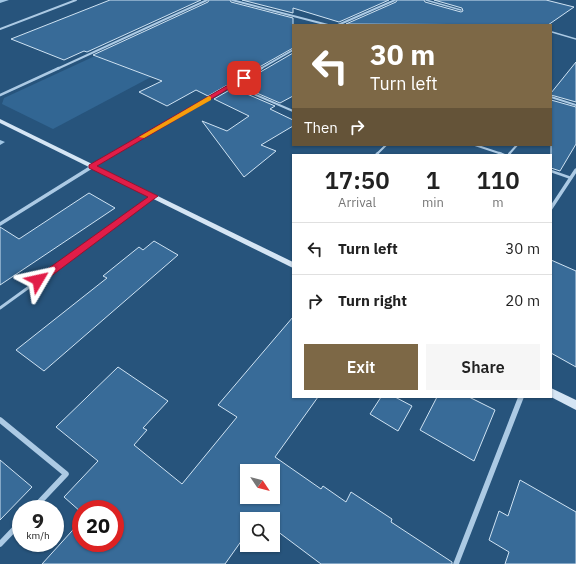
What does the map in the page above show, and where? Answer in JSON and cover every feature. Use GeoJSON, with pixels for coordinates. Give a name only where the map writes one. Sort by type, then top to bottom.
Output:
{"type":"FeatureCollection","features":[{"type":"Feature","properties":{"kind":"street"},"geometry":{"type":"LineString","coordinates":[[0,29],[76,0]]}},
{"type":"Feature","properties":{"kind":"street"},"geometry":{"type":"LineString","coordinates":[[0,95],[207,0]]}},
{"type":"Feature","properties":{"kind":"street"},"geometry":{"type":"LineString","coordinates":[[232,0],[324,24]]}},
{"type":"Feature","properties":{"kind":"street"},"geometry":{"type":"LineString","coordinates":[[340,24],[395,0]]}},
{"type":"Feature","properties":{"kind":"street"},"geometry":{"type":"LineString","coordinates":[[0,224],[92,166],[292,51]]}},
{"type":"Feature","properties":{"kind":"street"},"geometry":{"type":"LineString","coordinates":[[0,121],[292,265]]}},
{"type":"Feature","properties":{"kind":"street"},"geometry":{"type":"LineString","coordinates":[[552,206],[576,170]]}},
{"type":"Feature","properties":{"kind":"street"},"geometry":{"type":"LineString","coordinates":[[552,393],[576,405]]}},
{"type":"Feature","properties":{"kind":"street"},"geometry":{"type":"LineString","coordinates":[[456,564],[521,398]]}},
{"type":"Feature","properties":{"kind":"street"},"geometry":{"type":"LineString","coordinates":[[0,420],[66,474],[41,500]]}},
{"type":"Feature","properties":{"kind":"street"},"geometry":{"type":"LineString","coordinates":[[0,544],[12,531]]}},
{"type":"Feature","properties":{"kind":"lane"},"geometry":{"type":"LineString","coordinates":[[426,0],[461,10]]}},
{"type":"Feature","properties":{"kind":"lane"},"geometry":{"type":"LineString","coordinates":[[552,32],[576,39]]}},
{"type":"Feature","properties":{"kind":"lane"},"geometry":{"type":"LineString","coordinates":[[233,85],[292,111]]}},
{"type":"Feature","properties":{"kind":"lane"},"geometry":{"type":"LineString","coordinates":[[552,97],[576,105]]}},
{"type":"Feature","properties":{"kind":"lane"},"geometry":{"type":"LineString","coordinates":[[377,154],[385,146]]}},
{"type":"Feature","properties":{"kind":"lane"},"geometry":{"type":"LineString","coordinates":[[478,146],[501,154]]}},
{"type":"Feature","properties":{"kind":"lane"},"geometry":{"type":"LineString","coordinates":[[510,154],[516,146]]}},
{"type":"Feature","properties":{"kind":"lane"},"geometry":{"type":"LineString","coordinates":[[552,171],[571,178]]}},
{"type":"Feature","properties":{"kind":"lane"},"geometry":{"type":"LineString","coordinates":[[0,308],[154,196]]}},
{"type":"Feature","properties":{"kind":"shaded area"},"geometry":{"type":"Polygon","coordinates":[[[95,56],[151,77],[53,129],[2,104],[4,98],[95,56]]]}},
{"type":"Feature","properties":{"kind":"building"},"geometry":{"type":"Polygon","coordinates":[[[110,0],[201,0],[87,52],[84,51],[64,60],[11,39],[110,0]]]}},
{"type":"Feature","properties":{"kind":"building"},"geometry":{"type":"Polygon","coordinates":[[[209,0],[230,0],[231,2],[293,18],[292,49],[208,96],[196,90],[167,106],[139,92],[162,81],[93,55],[208,2],[209,0]]]}},
{"type":"Feature","properties":{"kind":"building"},"geometry":{"type":"Polygon","coordinates":[[[242,0],[389,0],[339,22],[293,8],[293,13],[242,0]]]}},
{"type":"Feature","properties":{"kind":"building"},"geometry":{"type":"Polygon","coordinates":[[[397,0],[424,0],[425,2],[461,12],[463,11],[462,8],[434,0],[546,0],[574,7],[549,24],[346,24],[396,2],[397,0]]]}},
{"type":"Feature","properties":{"kind":"building"},"geometry":{"type":"Polygon","coordinates":[[[292,54],[292,97],[280,103],[238,85],[292,54]]]}},
{"type":"Feature","properties":{"kind":"building"},"geometry":{"type":"Polygon","coordinates":[[[576,62],[576,102],[552,95],[552,92],[576,62]]]}},
{"type":"Feature","properties":{"kind":"building"},"geometry":{"type":"Polygon","coordinates":[[[233,88],[275,106],[270,109],[292,120],[292,127],[261,145],[276,151],[244,177],[202,121],[227,131],[249,116],[214,99],[233,88]]]}},
{"type":"Feature","properties":{"kind":"building"},"geometry":{"type":"Polygon","coordinates":[[[552,100],[576,107],[576,144],[560,171],[552,168],[552,100]]]}},
{"type":"Feature","properties":{"kind":"building"},"geometry":{"type":"Polygon","coordinates":[[[89,193],[115,208],[0,285],[0,227],[19,239],[89,193]]]}},
{"type":"Feature","properties":{"kind":"building"},"geometry":{"type":"Polygon","coordinates":[[[154,241],[178,255],[44,371],[16,350],[107,278],[103,276],[139,247],[143,250],[154,241]]]}},
{"type":"Feature","properties":{"kind":"building"},"geometry":{"type":"Polygon","coordinates":[[[552,260],[576,271],[576,367],[552,354],[552,260]]]}},
{"type":"Feature","properties":{"kind":"building"},"geometry":{"type":"Polygon","coordinates":[[[292,318],[292,398],[317,398],[275,457],[321,489],[323,486],[346,502],[351,492],[392,519],[391,522],[452,562],[452,564],[321,564],[280,533],[280,512],[240,512],[240,543],[225,564],[42,564],[53,552],[64,552],[64,540],[72,531],[72,552],[124,552],[124,500],[72,500],[72,504],[64,497],[98,461],[56,427],[118,367],[168,401],[143,428],[147,430],[134,445],[182,484],[237,417],[218,405],[292,318]]]}},
{"type":"Feature","properties":{"kind":"building"},"geometry":{"type":"Polygon","coordinates":[[[380,398],[397,398],[412,406],[398,431],[370,414],[380,398]]]}},
{"type":"Feature","properties":{"kind":"building"},"geometry":{"type":"Polygon","coordinates":[[[436,398],[471,398],[495,410],[474,461],[420,430],[436,398]]]}},
{"type":"Feature","properties":{"kind":"building"},"geometry":{"type":"Polygon","coordinates":[[[0,460],[32,487],[19,500],[12,500],[12,508],[0,520],[0,460]]]}},
{"type":"Feature","properties":{"kind":"building"},"geometry":{"type":"Polygon","coordinates":[[[520,480],[576,512],[576,564],[505,564],[509,552],[489,540],[499,511],[508,516],[520,480]]]}},
{"type":"Feature","properties":{"kind":"waterway"},"geometry":{"type":"LineString","coordinates":[[0,2],[7,0]]}},
{"type":"Feature","properties":{"kind":"slow traffic"},"geometry":{"type":"LineString","coordinates":[[142,137],[209,98]]}},
{"type":"Feature","properties":{"kind":"route"},"geometry":{"type":"LineString","coordinates":[[38,280],[154,196],[92,166],[244,78]]}}]}
